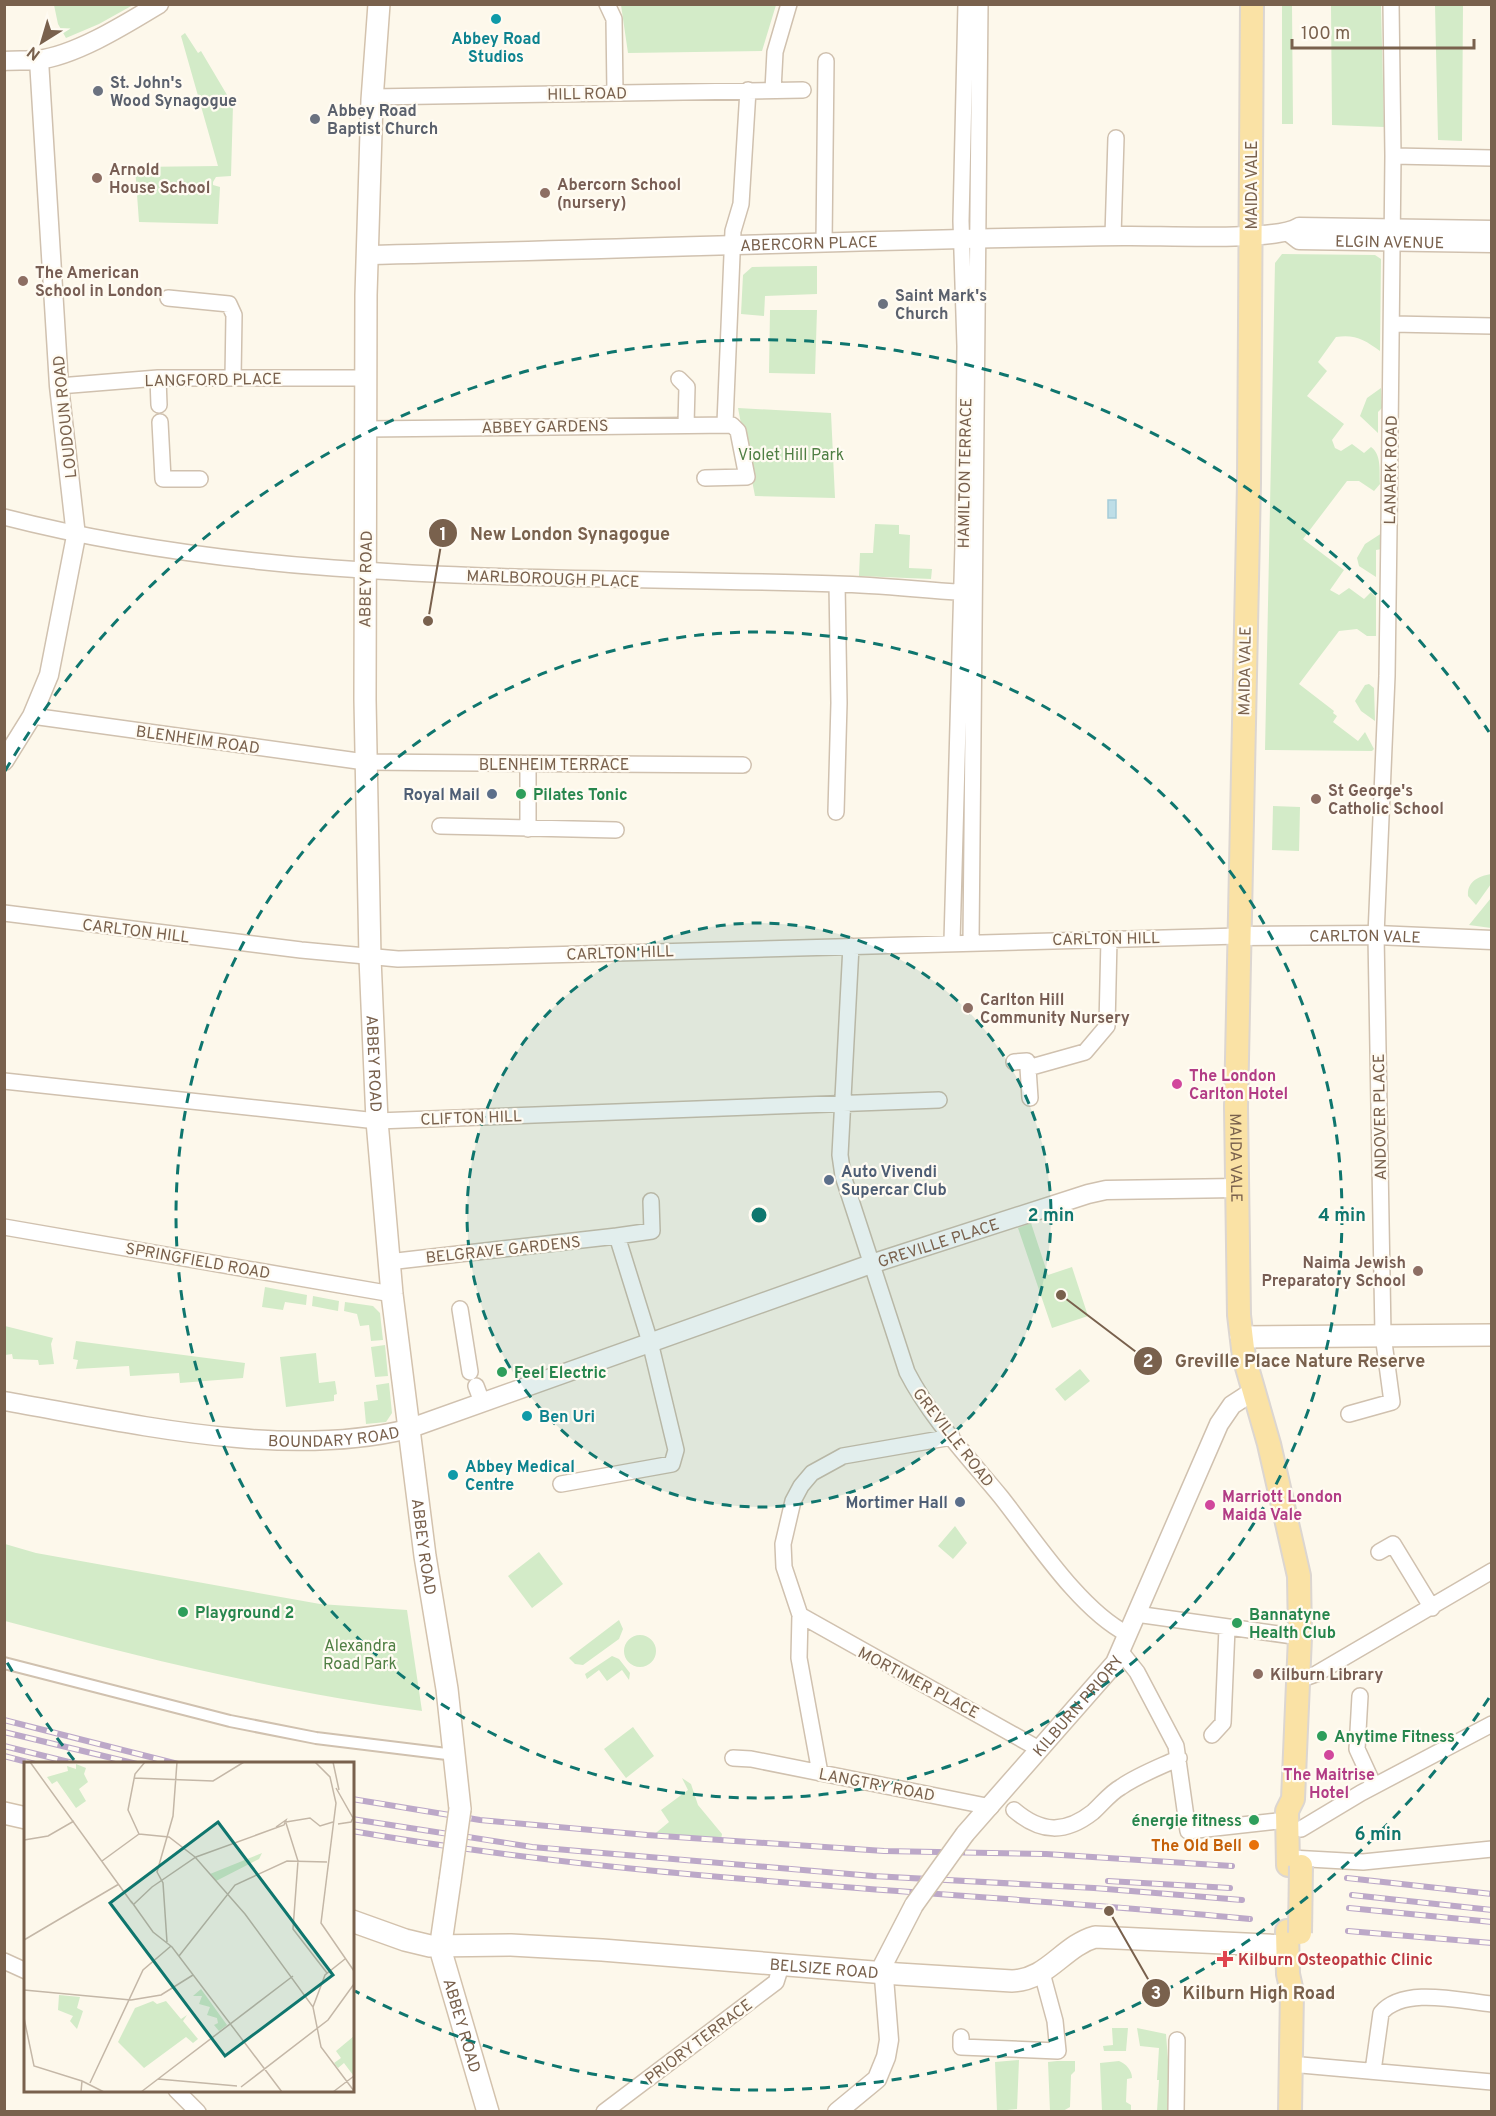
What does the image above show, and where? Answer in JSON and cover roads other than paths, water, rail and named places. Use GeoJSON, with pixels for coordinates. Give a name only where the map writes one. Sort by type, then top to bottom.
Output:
{"type":"FeatureCollection","features":[{"type":"Feature","properties":{"kind":"main road","name":"ABBEY ROAD"},"geometry":{"type":"LineString","coordinates":[[379,4],[372,97],[367,255],[365,571],[365,762],[377,1121],[388,1262],[408,1429],[456,1755],[460,1809],[441,1946],[488,2112]]}},
{"type":"Feature","properties":{"kind":"main road","name":"MAIDA VALE"},"geometry":{"type":"LineString","coordinates":[[1252,4],[1251,234],[1237,1188],[1241,1337],[1255,1402],[1269,1444],[1299,1576],[1300,1637],[1291,1936],[1300,1975],[1292,1992],[1290,2112]]}},
{"type":"Feature","properties":{"kind":"main road"},"geometry":{"type":"LineString","coordinates":[[1241,1337],[1491,1335]]}},
{"type":"Feature","properties":{"kind":"main road"},"geometry":{"type":"LineString","coordinates":[[4,1813],[24,1818]]}},
{"type":"Feature","properties":{"kind":"main road","name":"BELSIZE ROAD"},"geometry":{"type":"LineString","coordinates":[[354,1922],[413,1943],[441,1946],[511,1945],[1018,1981],[1042,1973],[1077,1944],[1095,1937],[1291,1936]]}},
{"type":"Feature","properties":{"kind":"street"},"geometry":{"type":"LineString","coordinates":[[4,61],[39,60],[112,32],[159,4]]}},
{"type":"Feature","properties":{"kind":"street"},"geometry":{"type":"LineString","coordinates":[[607,4],[614,19],[615,93]]}},
{"type":"Feature","properties":{"kind":"street"},"geometry":{"type":"LineString","coordinates":[[773,90],[775,52],[789,4]]}},
{"type":"Feature","properties":{"kind":"street","name":"HAMILTON TERRACE"},"geometry":{"type":"LineString","coordinates":[[966,4],[969,240]]}},
{"type":"Feature","properties":{"kind":"street","name":"HAMILTON TERRACE"},"geometry":{"type":"LineString","coordinates":[[971,941],[965,346],[980,4]]}},
{"type":"Feature","properties":{"kind":"street","name":"LANARK ROAD"},"geometry":{"type":"LineString","coordinates":[[1376,935],[1387,676],[1393,156],[1391,4]]}},
{"type":"Feature","properties":{"kind":"street","name":"LOUDOUN ROAD"},"geometry":{"type":"LineString","coordinates":[[4,761],[32,716],[49,675],[76,536],[59,386],[39,60]]}},
{"type":"Feature","properties":{"kind":"street"},"geometry":{"type":"LineString","coordinates":[[824,243],[826,61]]}},
{"type":"Feature","properties":{"kind":"street"},"geometry":{"type":"LineString","coordinates":[[705,478],[747,477],[738,431],[732,425],[725,423],[733,231],[741,204],[748,90]]}},
{"type":"Feature","properties":{"kind":"street","name":"HILL ROAD"},"geometry":{"type":"LineString","coordinates":[[372,97],[803,90]]}},
{"type":"Feature","properties":{"kind":"street"},"geometry":{"type":"LineString","coordinates":[[1113,236],[1116,138]]}},
{"type":"Feature","properties":{"kind":"street"},"geometry":{"type":"LineString","coordinates":[[1393,156],[1491,158]]}},
{"type":"Feature","properties":{"kind":"street","name":"ELGIN AVENUE"},"geometry":{"type":"LineString","coordinates":[[1251,234],[1290,233],[1299,240],[1491,230]]}},
{"type":"Feature","properties":{"kind":"street","name":"ABERCORN PLACE"},"geometry":{"type":"LineString","coordinates":[[367,255],[1251,234]]}},
{"type":"Feature","properties":{"kind":"street","name":"ELGIN AVENUE"},"geometry":{"type":"LineString","coordinates":[[1391,236],[1491,243]]}},
{"type":"Feature","properties":{"kind":"street"},"geometry":{"type":"LineString","coordinates":[[168,298],[229,304],[234,315],[233,378]]}},
{"type":"Feature","properties":{"kind":"street"},"geometry":{"type":"LineString","coordinates":[[1392,324],[1491,326]]}},
{"type":"Feature","properties":{"kind":"street"},"geometry":{"type":"LineString","coordinates":[[158,378],[159,405]]}},
{"type":"Feature","properties":{"kind":"street","name":"LANGFORD PLACE"},"geometry":{"type":"LineString","coordinates":[[59,386],[158,378],[366,378]]}},
{"type":"Feature","properties":{"kind":"street"},"geometry":{"type":"LineString","coordinates":[[679,379],[687,387],[686,424]]}},
{"type":"Feature","properties":{"kind":"street"},"geometry":{"type":"LineString","coordinates":[[160,422],[163,479],[200,479]]}},
{"type":"Feature","properties":{"kind":"street","name":"ABBEY GARDENS"},"geometry":{"type":"LineString","coordinates":[[366,429],[725,423]]}},
{"type":"Feature","properties":{"kind":"street","name":"MARLBOROUGH PLACE"},"geometry":{"type":"LineString","coordinates":[[4,517],[76,536],[165,549],[365,571],[586,580],[837,584],[968,593]]}},
{"type":"Feature","properties":{"kind":"street"},"geometry":{"type":"LineString","coordinates":[[836,812],[839,703],[837,584]]}},
{"type":"Feature","properties":{"kind":"street","name":"HAMILTON TERRACE"},"geometry":{"type":"LineString","coordinates":[[952,941],[968,593]]}},
{"type":"Feature","properties":{"kind":"street","name":"BLENHEIM ROAD"},"geometry":{"type":"LineString","coordinates":[[32,716],[365,762]]}},
{"type":"Feature","properties":{"kind":"street","name":"BLENHEIM TERRACE"},"geometry":{"type":"LineString","coordinates":[[365,762],[743,765]]}},
{"type":"Feature","properties":{"kind":"street"},"geometry":{"type":"LineString","coordinates":[[528,764],[528,830]]}},
{"type":"Feature","properties":{"kind":"street"},"geometry":{"type":"LineString","coordinates":[[440,826],[528,830],[616,830]]}},
{"type":"Feature","properties":{"kind":"street","name":"CARLTON HILL"},"geometry":{"type":"LineString","coordinates":[[4,913],[370,958],[509,958],[768,946],[1239,936]]}},
{"type":"Feature","properties":{"kind":"street","name":"CARLTON VALE"},"geometry":{"type":"LineString","coordinates":[[1239,936],[1376,935],[1491,940]]}},
{"type":"Feature","properties":{"kind":"street","name":"ANDOVER PLACE"},"geometry":{"type":"LineString","coordinates":[[1349,1414],[1392,1402],[1383,1335],[1376,935]]}},
{"type":"Feature","properties":{"kind":"street"},"geometry":{"type":"LineString","coordinates":[[1030,1098],[1021,1065],[1085,1052],[1107,1026],[1109,939]]}},
{"type":"Feature","properties":{"kind":"street","name":"GREVILLE ROAD"},"geometry":{"type":"LineString","coordinates":[[851,946],[840,1155],[843,1176],[907,1372],[952,1437],[1094,1611],[1113,1627],[1124,1643],[1176,1746],[1188,1831],[1294,1843]]}},
{"type":"Feature","properties":{"kind":"street","name":"CLIFTON HILL"},"geometry":{"type":"LineString","coordinates":[[4,1081],[377,1121],[939,1100]]}},
{"type":"Feature","properties":{"kind":"street","name":"GREVILLE PLACE"},"geometry":{"type":"LineString","coordinates":[[650,1342],[871,1264],[1098,1191],[1237,1188]]}},
{"type":"Feature","properties":{"kind":"street","name":"BELGRAVE GARDENS"},"geometry":{"type":"LineString","coordinates":[[388,1262],[652,1231],[651,1201]]}},
{"type":"Feature","properties":{"kind":"street","name":"SPRINGFIELD ROAD"},"geometry":{"type":"LineString","coordinates":[[4,1227],[392,1294]]}},
{"type":"Feature","properties":{"kind":"street"},"geometry":{"type":"LineString","coordinates":[[561,1484],[672,1464],[676,1450],[650,1342],[617,1236]]}},
{"type":"Feature","properties":{"kind":"street"},"geometry":{"type":"LineString","coordinates":[[460,1309],[476,1387]]}},
{"type":"Feature","properties":{"kind":"street","name":"BOUNDARY ROAD"},"geometry":{"type":"LineString","coordinates":[[4,1401],[166,1428],[282,1441],[343,1440],[408,1429],[476,1387],[650,1342]]}},
{"type":"Feature","properties":{"kind":"street","name":"KILBURN PRIORY"},"geometry":{"type":"LineString","coordinates":[[884,1973],[886,1956],[914,1905],[965,1834],[1115,1663],[1219,1424],[1232,1405],[1255,1402]]}},
{"type":"Feature","properties":{"kind":"street"},"geometry":{"type":"LineString","coordinates":[[820,1773],[799,1658],[800,1615],[784,1567],[783,1544],[794,1502],[806,1479],[825,1464],[843,1456],[952,1437]]}},
{"type":"Feature","properties":{"kind":"street"},"geometry":{"type":"LineString","coordinates":[[1379,1552],[1393,1544],[1432,1608]]}},
{"type":"Feature","properties":{"kind":"street"},"geometry":{"type":"LineString","coordinates":[[1299,1680],[1316,1674],[1432,1608],[1491,1571]]}},
{"type":"Feature","properties":{"kind":"street"},"geometry":{"type":"LineString","coordinates":[[1136,1614],[1300,1637]]}},
{"type":"Feature","properties":{"kind":"street","name":"MORTIMER PLACE"},"geometry":{"type":"LineString","coordinates":[[800,1615],[1039,1749]]}},
{"type":"Feature","properties":{"kind":"street"},"geometry":{"type":"LineString","coordinates":[[1212,1736],[1223,1723],[1227,1628]]}},
{"type":"Feature","properties":{"kind":"street"},"geometry":{"type":"LineString","coordinates":[[4,1663],[230,1721],[316,1738],[456,1755]]}},
{"type":"Feature","properties":{"kind":"street"},"geometry":{"type":"LineString","coordinates":[[1360,1696],[1357,1749],[1374,1786]]}},
{"type":"Feature","properties":{"kind":"street"},"geometry":{"type":"LineString","coordinates":[[1294,1843],[1374,1786],[1491,1724]]}},
{"type":"Feature","properties":{"kind":"street","name":"LANGTRY ROAD"},"geometry":{"type":"LineString","coordinates":[[734,1758],[991,1807]]}},
{"type":"Feature","properties":{"kind":"street"},"geometry":{"type":"LineString","coordinates":[[1014,1810],[1029,1822],[1046,1828],[1066,1827],[1092,1813],[1120,1787],[1179,1758]]}},
{"type":"Feature","properties":{"kind":"street"},"geometry":{"type":"LineString","coordinates":[[1294,1843],[1363,1862],[1491,1849]]}},
{"type":"Feature","properties":{"kind":"street"},"geometry":{"type":"LineString","coordinates":[[4,1961],[24,1970]]}},
{"type":"Feature","properties":{"kind":"street","name":"PRIORY TERRACE"},"geometry":{"type":"LineString","coordinates":[[604,2112],[776,1982],[782,1963]]}},
{"type":"Feature","properties":{"kind":"street"},"geometry":{"type":"LineString","coordinates":[[837,2112],[877,2079],[886,2057],[889,2040],[884,1973]]}},
{"type":"Feature","properties":{"kind":"street"},"geometry":{"type":"LineString","coordinates":[[961,2037],[961,2047],[1058,2051],[1055,2021],[1042,1973]]}},
{"type":"Feature","properties":{"kind":"street"},"geometry":{"type":"LineString","coordinates":[[1373,2071],[1381,2013],[1393,2003],[1410,1997],[1491,2004]]}},
{"type":"Feature","properties":{"kind":"street"},"geometry":{"type":"LineString","coordinates":[[1176,2112],[1177,2040]]}},
{"type":"Feature","properties":{"kind":"street"},"geometry":{"type":"LineString","coordinates":[[1290,2064],[1491,2082]]}},
{"type":"Feature","properties":{"kind":"street"},"geometry":{"type":"LineString","coordinates":[[177,2092],[198,2112]]}},
{"type":"Feature","properties":{"kind":"water"},"geometry":{"type":"Polygon","coordinates":[[[1108,500],[1116,500],[1116,518],[1108,518],[1108,500]]]}},
{"type":"Feature","properties":{"kind":"railway"},"geometry":{"type":"LineString","coordinates":[[4,1720],[170,1762]]}},
{"type":"Feature","properties":{"kind":"railway"},"geometry":{"type":"LineString","coordinates":[[4,1732],[129,1762]]}},
{"type":"Feature","properties":{"kind":"railway"},"geometry":{"type":"LineString","coordinates":[[4,1746],[69,1762]]}},
{"type":"Feature","properties":{"kind":"railway"},"geometry":{"type":"LineString","coordinates":[[4,1756],[27,1762]]}},
{"type":"Feature","properties":{"kind":"railway"},"geometry":{"type":"LineString","coordinates":[[354,1799],[480,1820],[647,1835],[884,1851],[1046,1854],[1232,1866]]}},
{"type":"Feature","properties":{"kind":"railway"},"geometry":{"type":"LineString","coordinates":[[354,1819],[532,1847],[873,1876],[1094,1888],[1242,1900]]}},
{"type":"Feature","properties":{"kind":"railway"},"geometry":{"type":"LineString","coordinates":[[354,1831],[464,1849],[688,1874],[1250,1919]]}},
{"type":"Feature","properties":{"kind":"railway"},"geometry":{"type":"LineString","coordinates":[[1347,1878],[1492,1894]]}},
{"type":"Feature","properties":{"kind":"railway"},"geometry":{"type":"LineString","coordinates":[[1108,1881],[1230,1888]]}},
{"type":"Feature","properties":{"kind":"railway"},"geometry":{"type":"LineString","coordinates":[[1352,1895],[1492,1910]]}},
{"type":"Feature","properties":{"kind":"railway"},"geometry":{"type":"LineString","coordinates":[[1349,1908],[1492,1922]]}},
{"type":"Feature","properties":{"kind":"railway"},"geometry":{"type":"LineString","coordinates":[[1348,1931],[1492,1943]]}},
{"type":"Feature","properties":{"kind":"place","name":"Abbey Road Studios"},"geometry":{"type":"Point","coordinates":[496,19]}},
{"type":"Feature","properties":{"kind":"place","name":"St. John's Wood Synagogue"},"geometry":{"type":"Point","coordinates":[98,91]}},
{"type":"Feature","properties":{"kind":"place","name":"Abbey Road Baptist Church"},"geometry":{"type":"Point","coordinates":[315,119]}},
{"type":"Feature","properties":{"kind":"place","name":"Arnold House School"},"geometry":{"type":"Point","coordinates":[97,178]}},
{"type":"Feature","properties":{"kind":"place","name":"Abercorn School (nursery)"},"geometry":{"type":"Point","coordinates":[545,193]}},
{"type":"Feature","properties":{"kind":"place","name":"The American School in London"},"geometry":{"type":"Point","coordinates":[23,281]}},
{"type":"Feature","properties":{"kind":"place","name":"Saint Mark's Church"},"geometry":{"type":"Point","coordinates":[883,304]}},
{"type":"Feature","properties":{"kind":"place","name":"New London Synagogue"},"geometry":{"type":"Point","coordinates":[428,621]}},
{"type":"Feature","properties":{"kind":"place","name":"Royal Mail"},"geometry":{"type":"Point","coordinates":[492,794]}},
{"type":"Feature","properties":{"kind":"place","name":"Pilates Tonic"},"geometry":{"type":"Point","coordinates":[521,794]}},
{"type":"Feature","properties":{"kind":"place","name":"St George's Catholic School"},"geometry":{"type":"Point","coordinates":[1316,799]}},
{"type":"Feature","properties":{"kind":"place","name":"Carlton Hill Community Nursery"},"geometry":{"type":"Point","coordinates":[968,1008]}},
{"type":"Feature","properties":{"kind":"place","name":"The London Carlton Hotel"},"geometry":{"type":"Point","coordinates":[1177,1084]}},
{"type":"Feature","properties":{"kind":"place","name":"Auto Vivendi Supercar Club"},"geometry":{"type":"Point","coordinates":[829,1180]}},
{"type":"Feature","properties":{"kind":"place","name":"Naima Jewish Preparatory School"},"geometry":{"type":"Point","coordinates":[1418,1271]}},
{"type":"Feature","properties":{"kind":"place","name":"Greville Place Nature Reserve"},"geometry":{"type":"Point","coordinates":[1061,1295]}},
{"type":"Feature","properties":{"kind":"place","name":"Feel Electric"},"geometry":{"type":"Point","coordinates":[502,1372]}},
{"type":"Feature","properties":{"kind":"place","name":"Ben Uri"},"geometry":{"type":"Point","coordinates":[527,1416]}},
{"type":"Feature","properties":{"kind":"place","name":"Abbey Medical Centre"},"geometry":{"type":"Point","coordinates":[453,1475]}},
{"type":"Feature","properties":{"kind":"place","name":"Mortimer Hall"},"geometry":{"type":"Point","coordinates":[960,1502]}},
{"type":"Feature","properties":{"kind":"place","name":"Marriott London Maida Vale"},"geometry":{"type":"Point","coordinates":[1210,1505]}},
{"type":"Feature","properties":{"kind":"place","name":"Playground 2"},"geometry":{"type":"Point","coordinates":[183,1612]}},
{"type":"Feature","properties":{"kind":"place","name":"Bannatyne Health Club"},"geometry":{"type":"Point","coordinates":[1237,1623]}},
{"type":"Feature","properties":{"kind":"place","name":"Kilburn Library"},"geometry":{"type":"Point","coordinates":[1258,1674]}},
{"type":"Feature","properties":{"kind":"place","name":"Anytime Fitness"},"geometry":{"type":"Point","coordinates":[1322,1736]}},
{"type":"Feature","properties":{"kind":"place","name":"The Maitrise Hotel"},"geometry":{"type":"Point","coordinates":[1329,1755]}},
{"type":"Feature","properties":{"kind":"place","name":"énergie fitness"},"geometry":{"type":"Point","coordinates":[1254,1820]}},
{"type":"Feature","properties":{"kind":"place","name":"The Old Bell"},"geometry":{"type":"Point","coordinates":[1254,1845]}},
{"type":"Feature","properties":{"kind":"place","name":"Kilburn High Road"},"geometry":{"type":"Point","coordinates":[1109,1911]}},
{"type":"Feature","properties":{"kind":"place","name":"Kilburn Osteopathic Clinic"},"geometry":{"type":"Point","coordinates":[1225,1959]}},
{"type":"Feature","properties":{"kind":"park label","name":"Violet Hill Park"},"geometry":{"type":"Point","coordinates":[791,454]}},
{"type":"Feature","properties":{"kind":"park label","name":"Alexandra Road Park"},"geometry":{"type":"Point","coordinates":[360,1654]}}]}
